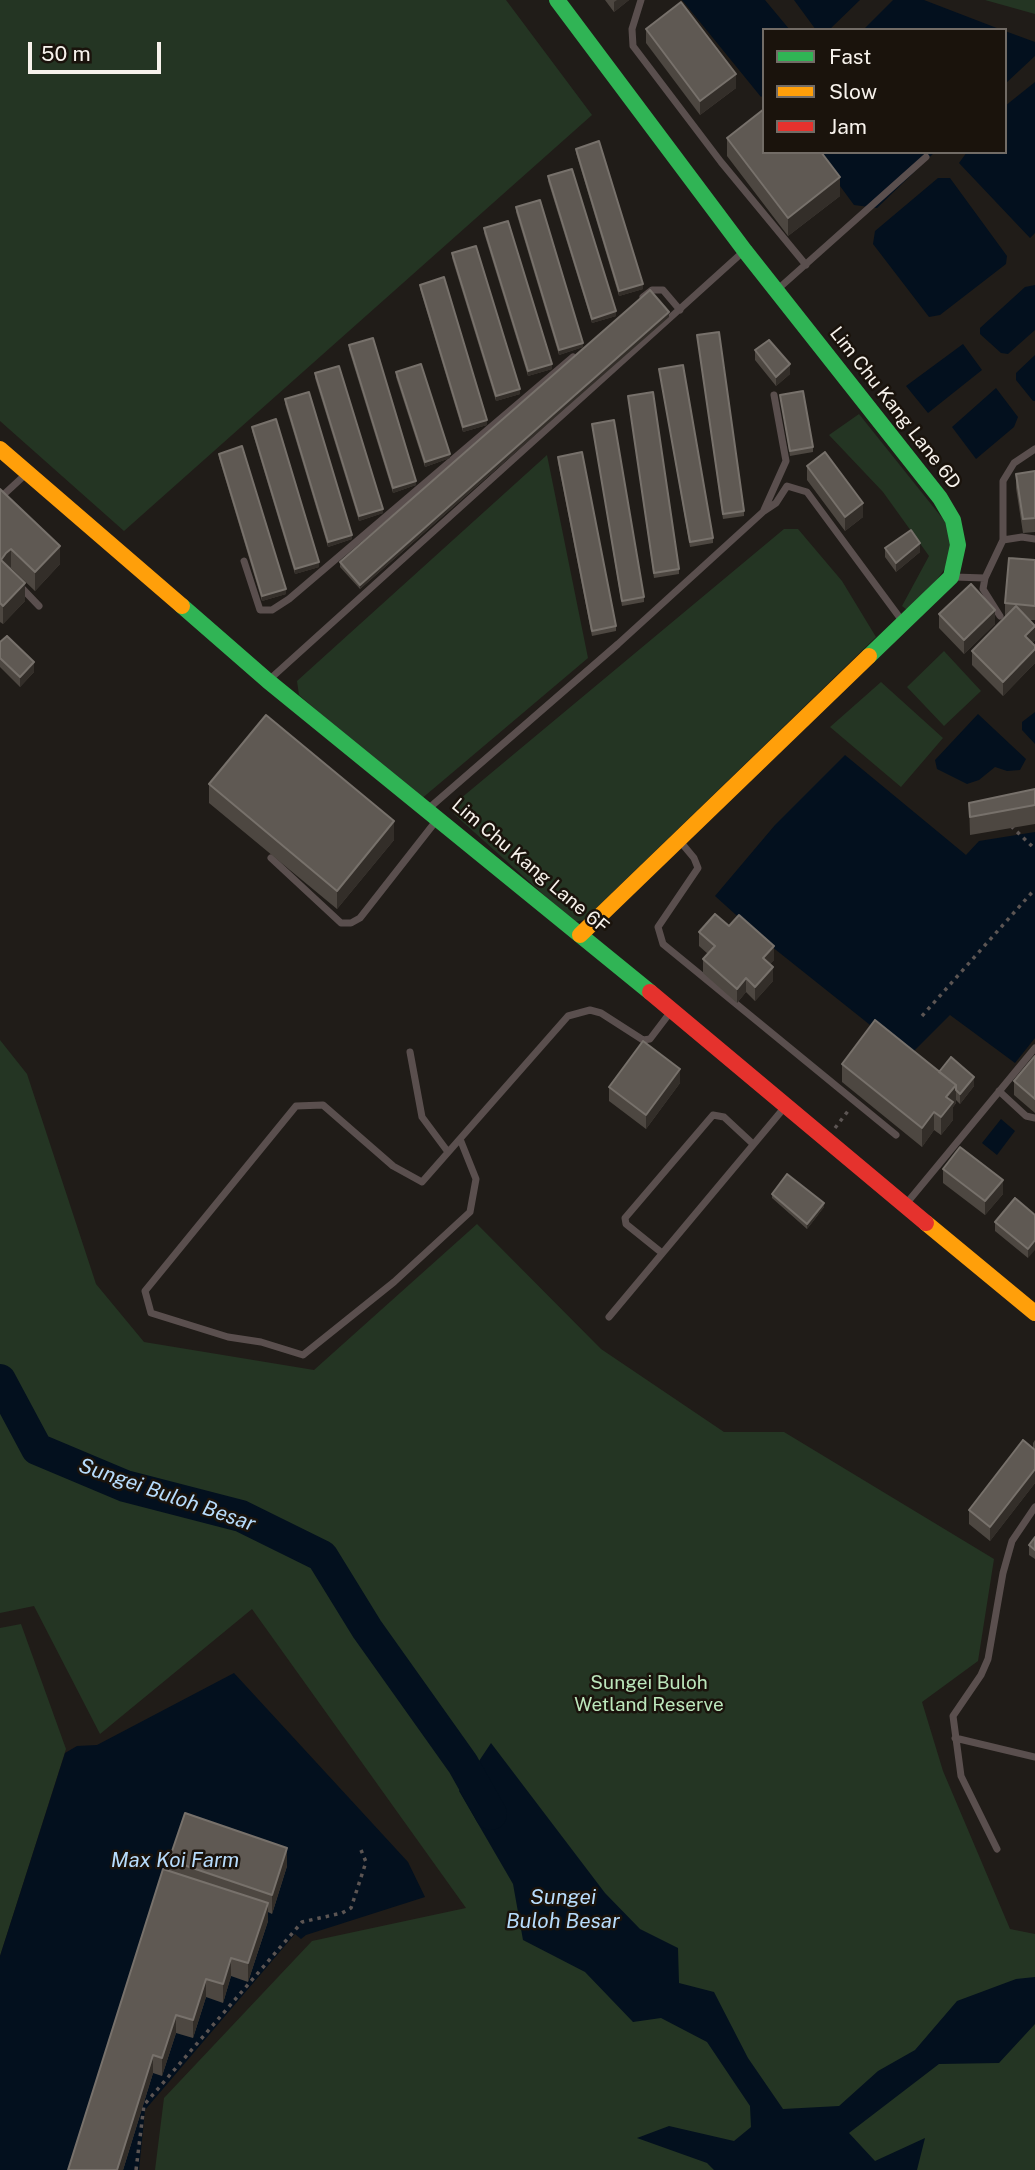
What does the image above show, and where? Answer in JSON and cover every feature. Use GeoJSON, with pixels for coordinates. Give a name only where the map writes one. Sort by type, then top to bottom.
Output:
{"type":"FeatureCollection","features":[{"type":"Feature","properties":{"kind":"street","name":"Lim Chu Kang Lane 6D"},"geometry":{"type":"LineString","coordinates":[[557,0],[745,251],[940,498],[953,520],[958,545],[951,577]]}},
{"type":"Feature","properties":{"kind":"street","name":"Lim Chu Kang Lane 6F"},"geometry":{"type":"LineString","coordinates":[[0,449],[268,681],[672,1010],[1035,1313]]}},
{"type":"Feature","properties":{"kind":"street"},"geometry":{"type":"LineString","coordinates":[[580,935],[951,577]]}},
{"type":"Feature","properties":{"kind":"lane"},"geometry":{"type":"LineString","coordinates":[[641,0],[632,29],[633,46],[721,162],[806,265]]}},
{"type":"Feature","properties":{"kind":"lane"},"geometry":{"type":"LineString","coordinates":[[776,290],[926,157]]}},
{"type":"Feature","properties":{"kind":"lane"},"geometry":{"type":"LineString","coordinates":[[268,681],[745,251]]}},
{"type":"Feature","properties":{"kind":"lane"},"geometry":{"type":"LineString","coordinates":[[631,308],[652,290],[663,290],[680,310]]}},
{"type":"Feature","properties":{"kind":"lane"},"geometry":{"type":"LineString","coordinates":[[244,561],[260,610],[272,610],[289,599],[579,352]]}},
{"type":"Feature","properties":{"kind":"lane"},"geometry":{"type":"LineString","coordinates":[[764,511],[786,461],[774,395]]}},
{"type":"Feature","properties":{"kind":"lane"},"geometry":{"type":"LineString","coordinates":[[1000,616],[983,589],[985,578],[1003,540],[1003,481],[1014,463],[1035,449]]}},
{"type":"Feature","properties":{"kind":"lane"},"geometry":{"type":"LineString","coordinates":[[0,498],[26,473]]}},
{"type":"Feature","properties":{"kind":"lane"},"geometry":{"type":"LineString","coordinates":[[271,858],[341,923],[351,923],[360,918],[433,814],[764,511],[776,503],[787,486],[807,492],[903,623]]}},
{"type":"Feature","properties":{"kind":"lane"},"geometry":{"type":"LineString","coordinates":[[1003,540],[1022,537],[1035,539]]}},
{"type":"Feature","properties":{"kind":"lane"},"geometry":{"type":"LineString","coordinates":[[951,577],[985,578]]}},
{"type":"Feature","properties":{"kind":"lane"},"geometry":{"type":"LineString","coordinates":[[15,580],[40,606]]}},
{"type":"Feature","properties":{"kind":"lane"},"geometry":{"type":"LineString","coordinates":[[678,839],[694,858],[698,868],[658,927],[663,944],[896,1135]]}},
{"type":"Feature","properties":{"kind":"lane"},"geometry":{"type":"LineString","coordinates":[[460,1139],[476,1180],[470,1212],[394,1282],[303,1355],[261,1342],[228,1337],[151,1314],[145,1291],[296,1106],[323,1105],[393,1166],[422,1182],[448,1152],[568,1017],[590,1010],[601,1013],[643,1040],[650,1039],[672,1010]]}},
{"type":"Feature","properties":{"kind":"lane"},"geometry":{"type":"LineString","coordinates":[[904,1206],[1035,1048]]}},
{"type":"Feature","properties":{"kind":"lane"},"geometry":{"type":"LineString","coordinates":[[410,1052],[422,1116],[448,1152]]}},
{"type":"Feature","properties":{"kind":"lane"},"geometry":{"type":"LineString","coordinates":[[999,1091],[1026,1116],[1035,1118]]}},
{"type":"Feature","properties":{"kind":"lane"},"geometry":{"type":"LineString","coordinates":[[609,1317],[785,1106]]}},
{"type":"Feature","properties":{"kind":"lane"},"geometry":{"type":"LineString","coordinates":[[662,1253],[626,1224],[625,1218],[713,1115],[723,1117],[753,1144]]}},
{"type":"Feature","properties":{"kind":"lane"},"geometry":{"type":"LineString","coordinates":[[997,1849],[961,1776],[953,1716],[981,1675],[988,1659],[1003,1573],[1012,1541],[1035,1507]]}},
{"type":"Feature","properties":{"kind":"lane"},"geometry":{"type":"LineString","coordinates":[[956,1738],[1035,1757]]}},
{"type":"Feature","properties":{"kind":"path"},"geometry":{"type":"LineString","coordinates":[[1007,824],[1035,849]]}},
{"type":"Feature","properties":{"kind":"path"},"geometry":{"type":"LineString","coordinates":[[922,1016],[1035,890]]}},
{"type":"Feature","properties":{"kind":"path"},"geometry":{"type":"LineString","coordinates":[[136,2170],[144,2105],[302,1922],[342,1913],[351,1908],[366,1862],[361,1850]]}},
{"type":"Feature","properties":{"kind":"green space"},"geometry":{"type":"Polygon","coordinates":[[[0,0],[506,0],[592,115],[124,531],[0,421],[0,0]]]}},
{"type":"Feature","properties":{"kind":"green space"},"geometry":{"type":"Polygon","coordinates":[[[985,0],[1035,0],[1035,14],[985,0]]]}},
{"type":"Feature","properties":{"kind":"green space"},"geometry":{"type":"Polygon","coordinates":[[[859,414],[947,524],[954,556],[912,614],[902,606],[929,556],[883,492],[829,435],[859,414]]]}},
{"type":"Feature","properties":{"kind":"green space"},"geometry":{"type":"Polygon","coordinates":[[[547,455],[588,658],[420,800],[299,695],[297,681],[547,455]]]}},
{"type":"Feature","properties":{"kind":"green space"},"geometry":{"type":"Polygon","coordinates":[[[784,529],[798,529],[842,581],[876,637],[584,920],[574,922],[454,814],[454,804],[784,529]]]}},
{"type":"Feature","properties":{"kind":"green space"},"geometry":{"type":"Polygon","coordinates":[[[944,651],[981,691],[944,726],[907,687],[944,651]]]}},
{"type":"Feature","properties":{"kind":"green space"},"geometry":{"type":"Polygon","coordinates":[[[881,682],[943,738],[901,787],[830,727],[881,682]]]}},
{"type":"Feature","properties":{"kind":"green space","name":"Sungei Buloh Wetland Reserve"},"geometry":{"type":"Polygon","coordinates":[[[0,1040],[27,1074],[96,1284],[144,1342],[314,1370],[477,1224],[601,1349],[724,1432],[784,1432],[994,1559],[978,1661],[922,1702],[943,1771],[1010,1929],[1035,1934],[1035,2170],[155,2170],[164,2098],[312,1941],[466,1908],[252,1609],[100,1734],[34,1606],[0,1613],[0,1040]]]}},
{"type":"Feature","properties":{"kind":"green space"},"geometry":{"type":"Polygon","coordinates":[[[21,1624],[66,1749],[0,1956],[0,1628],[21,1624]]]}},
{"type":"Feature","properties":{"kind":"water"},"geometry":{"type":"Polygon","coordinates":[[[682,0],[765,0],[788,28],[762,28],[761,97],[682,0]]]}},
{"type":"Feature","properties":{"kind":"water"},"geometry":{"type":"Polygon","coordinates":[[[794,0],[860,0],[831,28],[815,28],[794,0]]]}},
{"type":"Feature","properties":{"kind":"water"},"geometry":{"type":"Polygon","coordinates":[[[893,0],[924,0],[997,28],[865,28],[893,0]]]}},
{"type":"Feature","properties":{"kind":"water"},"geometry":{"type":"Polygon","coordinates":[[[1007,32],[1035,42],[1035,56],[1007,82],[1007,32]]]}},
{"type":"Feature","properties":{"kind":"water"},"geometry":{"type":"Polygon","coordinates":[[[1035,82],[1035,233],[1030,238],[959,163],[966,154],[1007,154],[1007,104],[1035,82]]]}},
{"type":"Feature","properties":{"kind":"water"},"geometry":{"type":"Polygon","coordinates":[[[816,154],[933,154],[877,208],[854,205],[816,154]]]}},
{"type":"Feature","properties":{"kind":"water"},"geometry":{"type":"Polygon","coordinates":[[[938,178],[950,178],[1007,256],[1006,264],[940,315],[929,317],[873,244],[875,231],[938,178]]]}},
{"type":"Feature","properties":{"kind":"water"},"geometry":{"type":"Polygon","coordinates":[[[1035,285],[1035,330],[1008,354],[1001,353],[980,334],[980,328],[1025,287],[1035,285]]]}},
{"type":"Feature","properties":{"kind":"water"},"geometry":{"type":"Polygon","coordinates":[[[963,344],[982,370],[928,413],[906,386],[963,344]]]}},
{"type":"Feature","properties":{"kind":"water"},"geometry":{"type":"Polygon","coordinates":[[[1035,355],[1033,401],[1016,380],[1016,373],[1035,355]]]}},
{"type":"Feature","properties":{"kind":"water"},"geometry":{"type":"Polygon","coordinates":[[[996,388],[1018,417],[1014,427],[976,459],[952,427],[996,388]]]}},
{"type":"Feature","properties":{"kind":"water"},"geometry":{"type":"Polygon","coordinates":[[[1035,712],[1035,744],[1022,730],[1022,722],[1035,712]]]}},
{"type":"Feature","properties":{"kind":"water"},"geometry":{"type":"Polygon","coordinates":[[[978,714],[1026,759],[1020,770],[1007,771],[995,767],[979,780],[967,784],[937,769],[935,760],[978,714]]]}},
{"type":"Feature","properties":{"kind":"water"},"geometry":{"type":"Polygon","coordinates":[[[845,755],[966,855],[979,841],[1035,832],[1035,1038],[1015,1063],[950,1015],[909,1056],[766,942],[715,896],[775,825],[845,755]]]}},
{"type":"Feature","properties":{"kind":"water"},"geometry":{"type":"Polygon","coordinates":[[[1001,1119],[1015,1131],[997,1155],[982,1143],[1001,1119]]]}},
{"type":"Feature","properties":{"kind":"water","name":"Max Koi Farm"},"geometry":{"type":"Polygon","coordinates":[[[234,1673],[408,1862],[425,1897],[306,1935],[301,1939],[295,1934],[145,2110],[139,2170],[0,2170],[0,1956],[65,1753],[77,1746],[97,1745],[234,1673]]]}},
{"type":"Feature","properties":{"kind":"water","name":"Sungei Buloh Besar"},"geometry":{"type":"Polygon","coordinates":[[[491,1743],[605,1893],[640,1929],[678,1948],[679,1983],[714,1992],[748,2058],[783,2109],[839,2106],[878,2071],[915,2050],[957,2001],[1016,1979],[1035,1977],[1035,2024],[999,2063],[939,2064],[849,2133],[875,2161],[925,2138],[917,2170],[714,2170],[707,2163],[637,2138],[669,2126],[734,2141],[751,2127],[750,2106],[707,2042],[661,2018],[633,2022],[585,1972],[523,1940],[513,1884],[459,1791],[491,1743]]]}},
{"type":"Feature","properties":{"kind":"building"},"geometry":{"type":"Polygon","coordinates":[[[681,2],[736,74],[700,101],[646,29],[681,2]]]}},
{"type":"Feature","properties":{"kind":"building"},"geometry":{"type":"Polygon","coordinates":[[[762,111],[762,154],[823,154],[840,177],[788,218],[727,138],[762,111]]]}},
{"type":"Feature","properties":{"kind":"building"},"geometry":{"type":"Polygon","coordinates":[[[599,141],[643,284],[619,291],[576,149],[599,141]]]}},
{"type":"Feature","properties":{"kind":"building"},"geometry":{"type":"Polygon","coordinates":[[[572,169],[616,311],[592,319],[548,176],[572,169]]]}},
{"type":"Feature","properties":{"kind":"building"},"geometry":{"type":"Polygon","coordinates":[[[540,200],[583,343],[559,350],[516,207],[540,200]]]}},
{"type":"Feature","properties":{"kind":"building"},"geometry":{"type":"Polygon","coordinates":[[[508,221],[552,364],[528,371],[484,228],[508,221]]]}},
{"type":"Feature","properties":{"kind":"building"},"geometry":{"type":"Polygon","coordinates":[[[476,246],[520,389],[496,396],[452,253],[476,246]]]}},
{"type":"Feature","properties":{"kind":"building"},"geometry":{"type":"Polygon","coordinates":[[[444,277],[487,420],[463,427],[420,285],[444,277]]]}},
{"type":"Feature","properties":{"kind":"building"},"geometry":{"type":"Polygon","coordinates":[[[650,290],[669,312],[360,585],[340,562],[650,290]]]}},
{"type":"Feature","properties":{"kind":"building"},"geometry":{"type":"Polygon","coordinates":[[[719,332],[744,511],[723,514],[697,335],[719,332]]]}},
{"type":"Feature","properties":{"kind":"building"},"geometry":{"type":"Polygon","coordinates":[[[373,338],[416,481],[393,488],[349,345],[373,338]]]}},
{"type":"Feature","properties":{"kind":"building"},"geometry":{"type":"Polygon","coordinates":[[[769,340],[790,364],[776,377],[755,350],[769,340]]]}},
{"type":"Feature","properties":{"kind":"building"},"geometry":{"type":"Polygon","coordinates":[[[421,364],[450,454],[425,462],[396,372],[421,364]]]}},
{"type":"Feature","properties":{"kind":"building"},"geometry":{"type":"Polygon","coordinates":[[[683,365],[713,538],[690,542],[659,369],[683,365]]]}},
{"type":"Feature","properties":{"kind":"building"},"geometry":{"type":"Polygon","coordinates":[[[339,366],[383,509],[359,516],[315,373],[339,366]]]}},
{"type":"Feature","properties":{"kind":"building"},"geometry":{"type":"Polygon","coordinates":[[[803,391],[813,447],[790,451],[780,395],[803,391]]]}},
{"type":"Feature","properties":{"kind":"building"},"geometry":{"type":"Polygon","coordinates":[[[309,392],[352,535],[328,542],[285,399],[309,392]]]}},
{"type":"Feature","properties":{"kind":"building"},"geometry":{"type":"Polygon","coordinates":[[[653,392],[679,569],[654,573],[628,396],[653,392]]]}},
{"type":"Feature","properties":{"kind":"building"},"geometry":{"type":"Polygon","coordinates":[[[276,419],[319,562],[295,569],[252,427],[276,419]]]}},
{"type":"Feature","properties":{"kind":"building"},"geometry":{"type":"Polygon","coordinates":[[[614,420],[644,597],[622,601],[592,424],[614,420]]]}},
{"type":"Feature","properties":{"kind":"building"},"geometry":{"type":"Polygon","coordinates":[[[242,446],[286,589],[262,596],[219,454],[242,446]]]}},
{"type":"Feature","properties":{"kind":"building"},"geometry":{"type":"Polygon","coordinates":[[[582,452],[616,626],[592,631],[558,457],[582,452]]]}},
{"type":"Feature","properties":{"kind":"building"},"geometry":{"type":"Polygon","coordinates":[[[825,452],[863,503],[845,517],[807,466],[825,452]]]}},
{"type":"Feature","properties":{"kind":"building"},"geometry":{"type":"Polygon","coordinates":[[[1035,471],[1035,518],[1023,519],[1016,474],[1035,471]]]}},
{"type":"Feature","properties":{"kind":"building"},"geometry":{"type":"Polygon","coordinates":[[[0,489],[60,546],[35,572],[11,549],[6,553],[1,560],[25,583],[3,606],[0,603],[0,489]]]}},
{"type":"Feature","properties":{"kind":"building"},"geometry":{"type":"Polygon","coordinates":[[[911,530],[920,543],[896,563],[885,548],[911,530]]]}},
{"type":"Feature","properties":{"kind":"building"},"geometry":{"type":"Polygon","coordinates":[[[1009,558],[1035,560],[1035,606],[1005,603],[1009,558]]]}},
{"type":"Feature","properties":{"kind":"building"},"geometry":{"type":"Polygon","coordinates":[[[971,584],[995,610],[964,640],[939,614],[971,584]]]}},
{"type":"Feature","properties":{"kind":"building"},"geometry":{"type":"Polygon","coordinates":[[[1016,606],[1035,626],[1025,636],[1035,649],[1003,682],[972,651],[1016,606]]]}},
{"type":"Feature","properties":{"kind":"building"},"geometry":{"type":"Polygon","coordinates":[[[7,636],[34,662],[20,677],[0,658],[0,642],[7,636]]]}},
{"type":"Feature","properties":{"kind":"building"},"geometry":{"type":"Polygon","coordinates":[[[266,715],[394,821],[337,891],[209,784],[266,715]]]}},
{"type":"Feature","properties":{"kind":"building"},"geometry":{"type":"Polygon","coordinates":[[[1035,789],[1035,805],[970,817],[969,803],[1035,789]]]}},
{"type":"Feature","properties":{"kind":"building"},"geometry":{"type":"Polygon","coordinates":[[[715,914],[729,926],[739,915],[774,946],[763,958],[773,967],[755,987],[746,978],[737,989],[703,959],[715,946],[699,932],[715,914]]]}},
{"type":"Feature","properties":{"kind":"building"},"geometry":{"type":"Polygon","coordinates":[[[875,1020],[956,1085],[946,1097],[953,1102],[941,1117],[934,1112],[922,1128],[842,1064],[875,1020]]]}},
{"type":"Feature","properties":{"kind":"building"},"geometry":{"type":"Polygon","coordinates":[[[643,1041],[680,1069],[646,1115],[609,1087],[643,1041]]]}},
{"type":"Feature","properties":{"kind":"building"},"geometry":{"type":"Polygon","coordinates":[[[1035,1056],[1035,1099],[1014,1081],[1035,1056]]]}},
{"type":"Feature","properties":{"kind":"building"},"geometry":{"type":"Polygon","coordinates":[[[951,1057],[974,1077],[960,1094],[956,1085],[939,1072],[951,1057]]]}},
{"type":"Feature","properties":{"kind":"building"},"geometry":{"type":"Polygon","coordinates":[[[960,1147],[1003,1180],[985,1201],[943,1169],[960,1147]]]}},
{"type":"Feature","properties":{"kind":"building"},"geometry":{"type":"Polygon","coordinates":[[[787,1174],[824,1203],[807,1224],[772,1194],[787,1174]]]}},
{"type":"Feature","properties":{"kind":"building"},"geometry":{"type":"Polygon","coordinates":[[[1015,1198],[1035,1215],[1035,1240],[1028,1249],[995,1222],[1015,1198]]]}},
{"type":"Feature","properties":{"kind":"building"},"geometry":{"type":"Polygon","coordinates":[[[1023,1440],[1035,1450],[1035,1469],[990,1527],[969,1510],[1023,1440]]]}},
{"type":"Feature","properties":{"kind":"building"},"geometry":{"type":"Polygon","coordinates":[[[1035,1537],[1035,1550],[1029,1545],[1035,1537]]]}},
{"type":"Feature","properties":{"kind":"building"},"geometry":{"type":"Polygon","coordinates":[[[185,1813],[287,1848],[272,1895],[169,1860],[185,1813]]]}},
{"type":"Feature","properties":{"kind":"building"},"geometry":{"type":"Polygon","coordinates":[[[163,1869],[268,1903],[248,1963],[231,1958],[223,1984],[206,1979],[193,2020],[176,2015],[162,2058],[153,2055],[117,2170],[68,2170],[163,1869]]]}},
{"type":"Feature","properties":{"kind":"waterway","name":"Sungei Buloh Besar"},"geometry":{"type":"LineString","coordinates":[[0,1380],[37,1449],[125,1486],[241,1516],[322,1556],[367,1629],[463,1764],[491,1814]]}},
{"type":"Feature","properties":{"kind":"traffic: fast"},"geometry":{"type":"LineString","coordinates":[[557,0],[745,251],[940,498],[953,520],[958,545],[951,577],[869,656]]}},
{"type":"Feature","properties":{"kind":"traffic: fast"},"geometry":{"type":"LineString","coordinates":[[182,606],[268,681],[650,992]]}},
{"type":"Feature","properties":{"kind":"traffic: slow"},"geometry":{"type":"LineString","coordinates":[[0,449],[182,606]]}},
{"type":"Feature","properties":{"kind":"traffic: slow"},"geometry":{"type":"LineString","coordinates":[[580,935],[869,656]]}},
{"type":"Feature","properties":{"kind":"traffic: slow"},"geometry":{"type":"LineString","coordinates":[[926,1223],[1035,1313]]}},
{"type":"Feature","properties":{"kind":"traffic: jam"},"geometry":{"type":"LineString","coordinates":[[650,992],[926,1223]]}}]}
